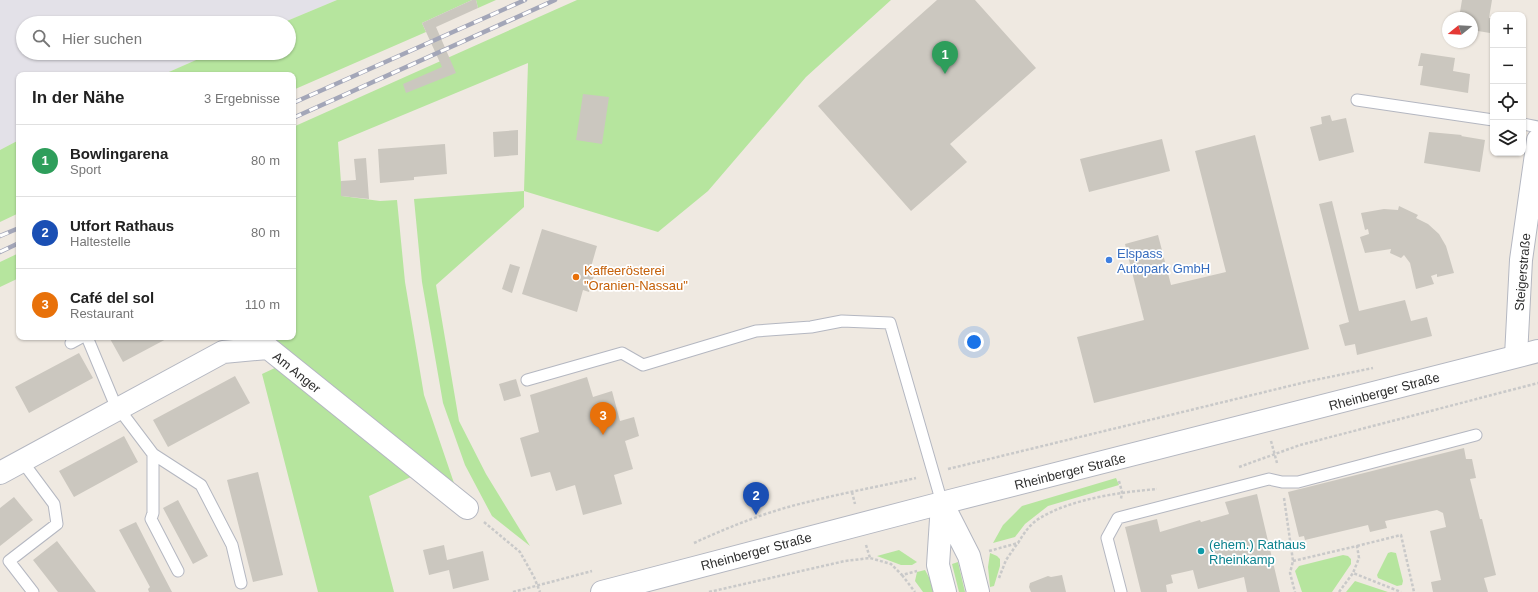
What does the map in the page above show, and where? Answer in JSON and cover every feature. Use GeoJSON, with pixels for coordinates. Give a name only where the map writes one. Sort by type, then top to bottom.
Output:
{"type":"FeatureCollection","features":[{"type":"Feature","properties":{"kind":"street","name":"Steigerstraße"},"geometry":{"type":"LineString","coordinates":[[1516,356],[1521,260],[1538,140]]}},
{"type":"Feature","properties":{"kind":"street","name":"Am Anger"},"geometry":{"type":"LineString","coordinates":[[0,473],[223,352],[268,348],[467,508]]}},
{"type":"Feature","properties":{"kind":"street","name":"Rheinberger Straße"},"geometry":{"type":"LineString","coordinates":[[602,592],[942,503],[1538,351]]}},
{"type":"Feature","properties":{"kind":"street"},"geometry":{"type":"LineString","coordinates":[[942,503],[969,556],[978,592]]}},
{"type":"Feature","properties":{"kind":"street"},"geometry":{"type":"LineString","coordinates":[[942,503],[938,565],[945,592]]}},
{"type":"Feature","properties":{"kind":"lane"},"geometry":{"type":"LineString","coordinates":[[1358,100],[1490,120]]}},
{"type":"Feature","properties":{"kind":"lane"},"geometry":{"type":"LineString","coordinates":[[1526,125],[1538,127]]}},
{"type":"Feature","properties":{"kind":"lane"},"geometry":{"type":"LineString","coordinates":[[527,380],[622,353],[643,365],[756,331],[811,327],[842,321],[890,323],[942,503]]}},
{"type":"Feature","properties":{"kind":"lane"},"geometry":{"type":"LineString","coordinates":[[71,343],[76,340]]}},
{"type":"Feature","properties":{"kind":"lane"},"geometry":{"type":"LineString","coordinates":[[88,340],[118,409],[153,454],[201,485],[232,545],[241,583]]}},
{"type":"Feature","properties":{"kind":"lane"},"geometry":{"type":"LineString","coordinates":[[1121,592],[1107,538],[1118,518],[1269,480],[1298,482],[1476,435]]}},
{"type":"Feature","properties":{"kind":"lane"},"geometry":{"type":"LineString","coordinates":[[153,454],[153,513],[151,519],[178,571]]}},
{"type":"Feature","properties":{"kind":"lane"},"geometry":{"type":"LineString","coordinates":[[22,461],[54,504],[57,524],[9,561],[33,592]]}},
{"type":"Feature","properties":{"kind":"path"},"geometry":{"type":"LineString","coordinates":[[691,544],[727,528],[810,501],[884,486],[1303,383],[1379,366]]}},
{"type":"Feature","properties":{"kind":"path"},"geometry":{"type":"LineString","coordinates":[[1234,469],[1300,445],[1538,383]]}},
{"type":"Feature","properties":{"kind":"path"},"geometry":{"type":"LineString","coordinates":[[1266,421],[1282,482],[1293,561],[1290,573],[1295,592]]}},
{"type":"Feature","properties":{"kind":"path"},"geometry":{"type":"LineString","coordinates":[[1114,460],[1122,492],[1118,518]]}},
{"type":"Feature","properties":{"kind":"path"},"geometry":{"type":"LineString","coordinates":[[999,581],[999,576],[1006,560],[1027,529],[1039,519],[1059,508],[1122,492],[1164,488]]}},
{"type":"Feature","properties":{"kind":"path"},"geometry":{"type":"LineString","coordinates":[[467,508],[520,552],[538,585],[540,592]]}},
{"type":"Feature","properties":{"kind":"path"},"geometry":{"type":"LineString","coordinates":[[1293,561],[1401,535],[1414,592]]}},
{"type":"Feature","properties":{"kind":"path"},"geometry":{"type":"LineString","coordinates":[[969,556],[1018,543]]}},
{"type":"Feature","properties":{"kind":"path"},"geometry":{"type":"LineString","coordinates":[[1339,592],[1353,573],[1360,558],[1357,546]]}},
{"type":"Feature","properties":{"kind":"path"},"geometry":{"type":"LineString","coordinates":[[709,592],[845,561],[870,558],[891,564],[915,592]]}},
{"type":"Feature","properties":{"kind":"path"},"geometry":{"type":"LineString","coordinates":[[902,575],[938,565]]}},
{"type":"Feature","properties":{"kind":"path"},"geometry":{"type":"LineString","coordinates":[[513,592],[599,569]]}},
{"type":"Feature","properties":{"kind":"path"},"geometry":{"type":"LineString","coordinates":[[1353,573],[1401,592]]}},
{"type":"Feature","properties":{"kind":"shaded area"},"geometry":{"type":"Polygon","coordinates":[[[0,0],[337,0],[296,17],[16,16],[16,60],[196,60],[169,72],[16,72],[16,142],[0,150],[0,0]]]}},
{"type":"Feature","properties":{"kind":"green space"},"geometry":{"type":"Polygon","coordinates":[[[337,0],[472,0],[422,23],[426,32],[296,89],[296,72],[169,72],[196,60],[296,60],[296,17],[337,0]]]}},
{"type":"Feature","properties":{"kind":"green space"},"geometry":{"type":"Polygon","coordinates":[[[476,0],[496,0],[478,8],[476,0]]]}},
{"type":"Feature","properties":{"kind":"green space"},"geometry":{"type":"Polygon","coordinates":[[[577,0],[891,0],[806,77],[708,191],[658,232],[524,191],[528,63],[338,142],[342,196],[380,201],[397,200],[405,282],[424,395],[455,486],[274,340],[296,340],[296,126],[577,0]]]}},
{"type":"Feature","properties":{"kind":"green space"},"geometry":{"type":"Polygon","coordinates":[[[16,142],[16,214],[0,222],[0,150],[16,142]]]}},
{"type":"Feature","properties":{"kind":"green space"},"geometry":{"type":"Polygon","coordinates":[[[524,191],[524,207],[436,285],[459,421],[486,474],[530,546],[492,516],[465,465],[443,403],[422,282],[414,199],[524,191]]]}},
{"type":"Feature","properties":{"kind":"green space"},"geometry":{"type":"Polygon","coordinates":[[[16,254],[16,279],[0,287],[0,262],[16,254]]]}},
{"type":"Feature","properties":{"kind":"green space"},"geometry":{"type":"Polygon","coordinates":[[[277,367],[411,477],[369,496],[394,592],[318,592],[262,374],[277,367]]]}},
{"type":"Feature","properties":{"kind":"green space"},"geometry":{"type":"Polygon","coordinates":[[[1116,478],[1119,485],[1048,506],[1025,524],[1015,537],[993,543],[1003,525],[1022,506],[1116,478]]]}},
{"type":"Feature","properties":{"kind":"green space"},"geometry":{"type":"Polygon","coordinates":[[[899,550],[917,562],[912,565],[901,565],[877,556],[899,550]]]}},
{"type":"Feature","properties":{"kind":"green space"},"geometry":{"type":"Polygon","coordinates":[[[990,553],[1000,559],[1000,566],[994,586],[990,587],[988,567],[990,553]]]}},
{"type":"Feature","properties":{"kind":"green space"},"geometry":{"type":"Polygon","coordinates":[[[1388,553],[1396,553],[1403,581],[1402,585],[1397,586],[1378,578],[1377,575],[1388,553]]]}},
{"type":"Feature","properties":{"kind":"green space"},"geometry":{"type":"Polygon","coordinates":[[[1343,555],[1348,556],[1351,559],[1351,564],[1332,592],[1302,592],[1295,571],[1299,566],[1343,555]]]}},
{"type":"Feature","properties":{"kind":"green space"},"geometry":{"type":"Polygon","coordinates":[[[958,562],[965,592],[959,592],[952,564],[958,562]]]}},
{"type":"Feature","properties":{"kind":"green space"},"geometry":{"type":"Polygon","coordinates":[[[925,570],[937,592],[923,592],[915,581],[917,572],[925,570]]]}},
{"type":"Feature","properties":{"kind":"green space"},"geometry":{"type":"Polygon","coordinates":[[[1355,581],[1388,592],[1346,592],[1355,581]]]}},
{"type":"Feature","properties":{"kind":"building"},"geometry":{"type":"Polygon","coordinates":[[[472,0],[476,0],[478,8],[436,27],[456,73],[406,93],[403,84],[442,67],[422,23],[472,0]]]}},
{"type":"Feature","properties":{"kind":"building"},"geometry":{"type":"Polygon","coordinates":[[[937,0],[975,0],[1036,68],[950,144],[967,162],[911,211],[818,106],[937,0]]]}},
{"type":"Feature","properties":{"kind":"building"},"geometry":{"type":"Polygon","coordinates":[[[1462,0],[1492,0],[1489,18],[1490,33],[1478,31],[1478,12],[1460,12],[1462,0]]]}},
{"type":"Feature","properties":{"kind":"building"},"geometry":{"type":"Polygon","coordinates":[[[1421,53],[1455,58],[1453,71],[1470,74],[1468,93],[1420,85],[1423,66],[1418,66],[1421,53]]]}},
{"type":"Feature","properties":{"kind":"building"},"geometry":{"type":"Polygon","coordinates":[[[583,94],[609,97],[602,144],[576,140],[583,94]]]}},
{"type":"Feature","properties":{"kind":"building"},"geometry":{"type":"Polygon","coordinates":[[[1330,115],[1332,121],[1346,118],[1354,152],[1319,161],[1310,127],[1322,124],[1321,117],[1330,115]]]}},
{"type":"Feature","properties":{"kind":"building"},"geometry":{"type":"Polygon","coordinates":[[[518,130],[518,155],[494,157],[493,132],[518,130]]]}},
{"type":"Feature","properties":{"kind":"building"},"geometry":{"type":"Polygon","coordinates":[[[1429,132],[1462,135],[1461,136],[1485,140],[1480,172],[1424,163],[1429,132]]]}},
{"type":"Feature","properties":{"kind":"building"},"geometry":{"type":"Polygon","coordinates":[[[1255,135],[1309,349],[1094,403],[1077,337],[1144,320],[1125,244],[1158,235],[1171,285],[1226,272],[1195,151],[1255,135]]]}},
{"type":"Feature","properties":{"kind":"building"},"geometry":{"type":"Polygon","coordinates":[[[1162,139],[1170,171],[1089,192],[1080,159],[1162,139]]]}},
{"type":"Feature","properties":{"kind":"building"},"geometry":{"type":"Polygon","coordinates":[[[445,144],[447,174],[414,177],[414,180],[380,183],[378,149],[445,144]]]}},
{"type":"Feature","properties":{"kind":"building"},"geometry":{"type":"Polygon","coordinates":[[[366,158],[369,199],[341,196],[341,181],[356,180],[354,159],[366,158]]]}},
{"type":"Feature","properties":{"kind":"building"},"geometry":{"type":"Polygon","coordinates":[[[1332,201],[1359,311],[1405,300],[1411,321],[1427,317],[1432,336],[1357,355],[1355,344],[1345,346],[1339,325],[1349,322],[1319,204],[1332,201]]]}},
{"type":"Feature","properties":{"kind":"building"},"geometry":{"type":"Polygon","coordinates":[[[1399,206],[1418,215],[1416,218],[1428,224],[1439,234],[1446,246],[1454,273],[1437,277],[1437,274],[1431,276],[1434,284],[1416,289],[1410,263],[1404,255],[1401,258],[1390,253],[1391,249],[1365,253],[1360,237],[1369,234],[1368,229],[1365,230],[1361,213],[1384,209],[1398,210],[1399,206]]]}},
{"type":"Feature","properties":{"kind":"building"},"geometry":{"type":"Polygon","coordinates":[[[542,229],[597,246],[591,267],[596,269],[589,292],[583,290],[577,312],[522,294],[542,229]]]}},
{"type":"Feature","properties":{"kind":"building"},"geometry":{"type":"Polygon","coordinates":[[[510,264],[520,267],[512,293],[502,289],[510,264]]]}},
{"type":"Feature","properties":{"kind":"building"},"geometry":{"type":"Polygon","coordinates":[[[111,340],[164,340],[123,362],[111,340]]]}},
{"type":"Feature","properties":{"kind":"building"},"geometry":{"type":"Polygon","coordinates":[[[79,353],[93,378],[29,413],[15,387],[79,353]]]}},
{"type":"Feature","properties":{"kind":"building"},"geometry":{"type":"Polygon","coordinates":[[[235,376],[250,403],[168,447],[153,420],[235,376]]]}},
{"type":"Feature","properties":{"kind":"building"},"geometry":{"type":"Polygon","coordinates":[[[587,377],[593,397],[612,391],[620,421],[634,417],[639,436],[625,441],[633,469],[614,475],[622,504],[583,515],[575,485],[556,491],[550,472],[531,477],[520,438],[539,432],[530,395],[587,377]]]}},
{"type":"Feature","properties":{"kind":"building"},"geometry":{"type":"Polygon","coordinates":[[[516,379],[521,396],[504,401],[499,384],[516,379]]]}},
{"type":"Feature","properties":{"kind":"building"},"geometry":{"type":"Polygon","coordinates":[[[124,436],[138,462],[74,497],[59,471],[124,436]]]}},
{"type":"Feature","properties":{"kind":"building"},"geometry":{"type":"Polygon","coordinates":[[[1464,448],[1466,459],[1472,459],[1476,478],[1470,479],[1496,575],[1484,578],[1488,592],[1433,592],[1431,582],[1441,580],[1430,531],[1446,527],[1443,513],[1437,510],[1385,521],[1387,528],[1370,532],[1368,525],[1305,540],[1304,536],[1299,537],[1288,492],[1464,448]]]}},
{"type":"Feature","properties":{"kind":"building"},"geometry":{"type":"Polygon","coordinates":[[[258,472],[283,575],[253,582],[227,480],[258,472]]]}},
{"type":"Feature","properties":{"kind":"building","name":"(ehem.) Rathaus Rheinkamp"},"geometry":{"type":"Polygon","coordinates":[[[1257,494],[1280,592],[1247,592],[1244,577],[1198,589],[1193,570],[1171,575],[1173,583],[1166,585],[1167,592],[1141,592],[1125,527],[1157,519],[1160,532],[1200,520],[1201,522],[1229,514],[1225,502],[1257,494]]]}},
{"type":"Feature","properties":{"kind":"building"},"geometry":{"type":"Polygon","coordinates":[[[14,497],[33,520],[0,546],[0,508],[14,497]]]}},
{"type":"Feature","properties":{"kind":"building"},"geometry":{"type":"Polygon","coordinates":[[[178,500],[208,556],[193,564],[163,508],[178,500]]]}},
{"type":"Feature","properties":{"kind":"building"},"geometry":{"type":"Polygon","coordinates":[[[136,522],[172,592],[149,592],[148,589],[150,587],[119,530],[136,522]]]}},
{"type":"Feature","properties":{"kind":"building"},"geometry":{"type":"Polygon","coordinates":[[[57,541],[96,592],[58,592],[33,560],[57,541]]]}},
{"type":"Feature","properties":{"kind":"building"},"geometry":{"type":"Polygon","coordinates":[[[444,545],[447,560],[483,551],[489,580],[453,589],[449,570],[429,575],[423,550],[444,545]]]}},
{"type":"Feature","properties":{"kind":"building"},"geometry":{"type":"Polygon","coordinates":[[[1062,575],[1066,592],[1031,592],[1029,587],[1030,583],[1048,576],[1051,577],[1062,575]]]}},
{"type":"Feature","properties":{"kind":"railway"},"geometry":{"type":"LineString","coordinates":[[296,102],[525,0]]}},
{"type":"Feature","properties":{"kind":"railway"},"geometry":{"type":"LineString","coordinates":[[296,117],[555,0]]}},
{"type":"Feature","properties":{"kind":"railway"},"geometry":{"type":"LineString","coordinates":[[0,236],[16,229]]}},
{"type":"Feature","properties":{"kind":"railway"},"geometry":{"type":"LineString","coordinates":[[0,252],[16,244]]}},
{"type":"Feature","properties":{"kind":"place","name":"Bowlingarena"},"geometry":{"type":"Point","coordinates":[945,74]}},
{"type":"Feature","properties":{"kind":"place","name":"Elspass Autopark GmbH"},"geometry":{"type":"Point","coordinates":[1109,260]}},
{"type":"Feature","properties":{"kind":"place","name":"Kaffeerösterei \"Oranien-Nassau\""},"geometry":{"type":"Point","coordinates":[576,277]}},
{"type":"Feature","properties":{"kind":"place","name":"Café del sol"},"geometry":{"type":"Point","coordinates":[603,435]}},
{"type":"Feature","properties":{"kind":"place","name":"Utfort Rathaus"},"geometry":{"type":"Point","coordinates":[756,515]}},
{"type":"Feature","properties":{"kind":"place","name":"(ehem.) Rathaus Rheinkamp"},"geometry":{"type":"Point","coordinates":[1201,551]}}]}
